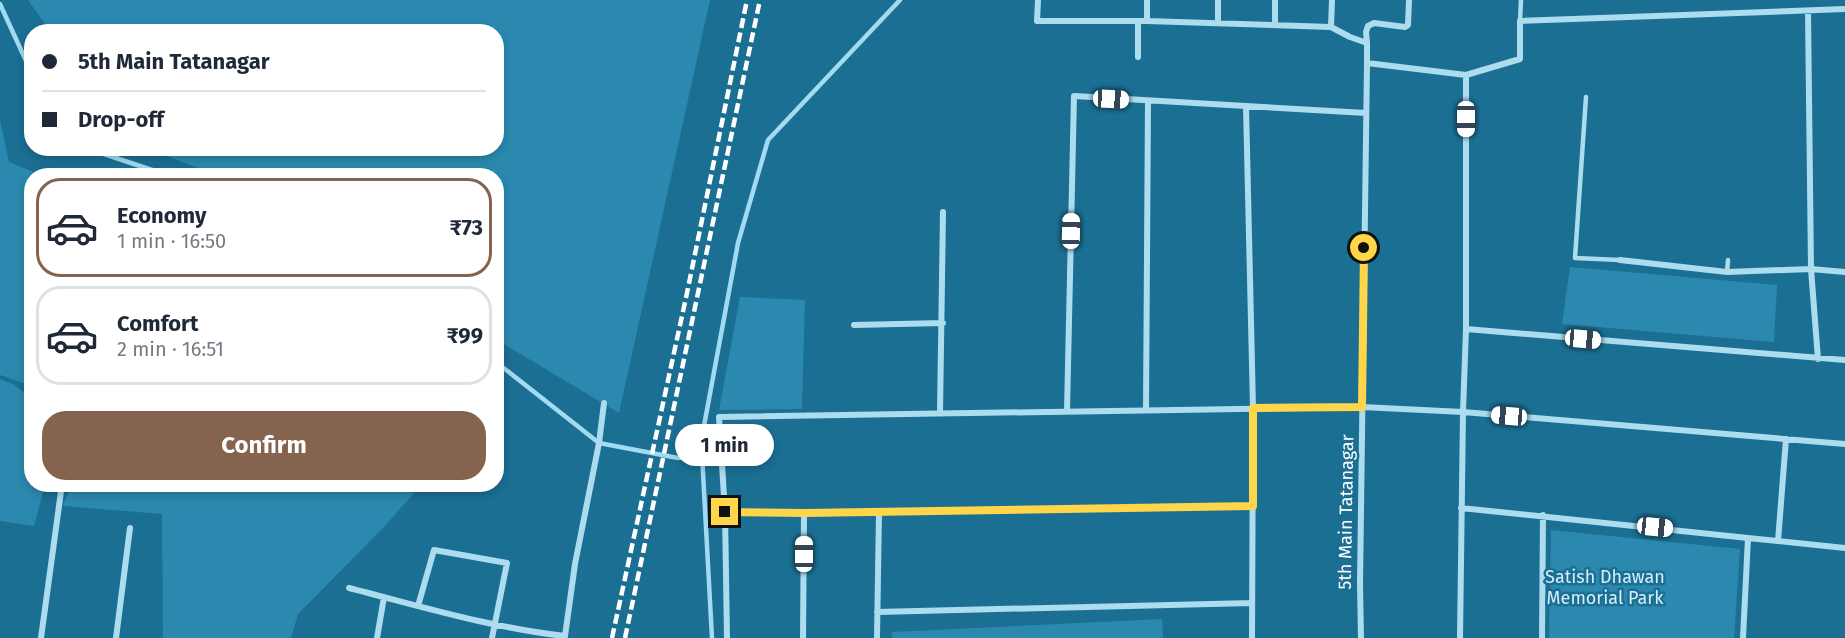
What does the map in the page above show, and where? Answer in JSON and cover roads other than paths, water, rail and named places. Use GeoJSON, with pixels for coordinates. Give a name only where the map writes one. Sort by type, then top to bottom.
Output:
{"type":"FeatureCollection","features":[{"type":"Feature","properties":{"kind":"street"},"geometry":{"type":"LineString","coordinates":[[1038,0],[1037,21],[1147,21],[1331,27],[1350,37],[1367,42],[1368,26],[1374,23],[1405,27],[1408,24],[1409,0]]}},
{"type":"Feature","properties":{"kind":"street"},"geometry":{"type":"LineString","coordinates":[[1147,0],[1147,21]]}},
{"type":"Feature","properties":{"kind":"street"},"geometry":{"type":"LineString","coordinates":[[1218,0],[1218,23]]}},
{"type":"Feature","properties":{"kind":"street"},"geometry":{"type":"LineString","coordinates":[[1275,0],[1275,25]]}},
{"type":"Feature","properties":{"kind":"street"},"geometry":{"type":"LineString","coordinates":[[1331,27],[1332,0]]}},
{"type":"Feature","properties":{"kind":"street"},"geometry":{"type":"LineString","coordinates":[[1367,63],[1466,75],[1520,59],[1520,21],[1845,9]]}},
{"type":"Feature","properties":{"kind":"street"},"geometry":{"type":"LineString","coordinates":[[1808,10],[1811,269],[1818,359]]}},
{"type":"Feature","properties":{"kind":"street"},"geometry":{"type":"LineString","coordinates":[[1138,21],[1138,57]]}},
{"type":"Feature","properties":{"kind":"street","name":"5th Main Tatanagar"},"geometry":{"type":"LineString","coordinates":[[1361,638],[1367,42]]}},
{"type":"Feature","properties":{"kind":"street"},"geometry":{"type":"LineString","coordinates":[[1460,638],[1466,329],[1466,75]]}},
{"type":"Feature","properties":{"kind":"street"},"geometry":{"type":"LineString","coordinates":[[1067,411],[1074,96],[1366,113]]}},
{"type":"Feature","properties":{"kind":"street"},"geometry":{"type":"LineString","coordinates":[[1146,410],[1148,101]]}},
{"type":"Feature","properties":{"kind":"street"},"geometry":{"type":"LineString","coordinates":[[1246,106],[1253,408],[1252,638]]}},
{"type":"Feature","properties":{"kind":"street"},"geometry":{"type":"LineString","coordinates":[[940,413],[944,212]]}},
{"type":"Feature","properties":{"kind":"street"},"geometry":{"type":"LineString","coordinates":[[1620,260],[1727,272],[1811,269],[1845,272]]}},
{"type":"Feature","properties":{"kind":"street"},"geometry":{"type":"LineString","coordinates":[[854,325],[942,323]]}},
{"type":"Feature","properties":{"kind":"street"},"geometry":{"type":"LineString","coordinates":[[1466,329],[1845,360]]}},
{"type":"Feature","properties":{"kind":"street"},"geometry":{"type":"LineString","coordinates":[[349,588],[494,625],[565,637],[575,564],[599,443],[604,403]]}},
{"type":"Feature","properties":{"kind":"street"},"geometry":{"type":"LineString","coordinates":[[727,638],[725,512],[719,417],[1362,407],[1463,412],[1845,444]]}},
{"type":"Feature","properties":{"kind":"street"},"geometry":{"type":"LineString","coordinates":[[1778,541],[1786,439]]}},
{"type":"Feature","properties":{"kind":"street"},"geometry":{"type":"LineString","coordinates":[[41,638],[61,492]]}},
{"type":"Feature","properties":{"kind":"street"},"geometry":{"type":"LineString","coordinates":[[725,512],[804,513],[1253,506]]}},
{"type":"Feature","properties":{"kind":"street"},"geometry":{"type":"LineString","coordinates":[[1461,508],[1845,548]]}},
{"type":"Feature","properties":{"kind":"street"},"geometry":{"type":"LineString","coordinates":[[877,638],[879,512]]}},
{"type":"Feature","properties":{"kind":"street"},"geometry":{"type":"LineString","coordinates":[[803,638],[804,513]]}},
{"type":"Feature","properties":{"kind":"street"},"geometry":{"type":"LineString","coordinates":[[1542,638],[1543,515]]}},
{"type":"Feature","properties":{"kind":"street"},"geometry":{"type":"LineString","coordinates":[[116,638],[130,528]]}},
{"type":"Feature","properties":{"kind":"street"},"geometry":{"type":"LineString","coordinates":[[1743,638],[1748,538]]}},
{"type":"Feature","properties":{"kind":"street"},"geometry":{"type":"LineString","coordinates":[[418,606],[434,550],[506,562],[508,565],[492,638]]}},
{"type":"Feature","properties":{"kind":"street"},"geometry":{"type":"LineString","coordinates":[[377,638],[384,597]]}},
{"type":"Feature","properties":{"kind":"street"},"geometry":{"type":"LineString","coordinates":[[878,612],[1252,603]]}},
{"type":"Feature","properties":{"kind":"lane"},"geometry":{"type":"LineString","coordinates":[[1520,21],[1521,0]]}},
{"type":"Feature","properties":{"kind":"lane"},"geometry":{"type":"LineString","coordinates":[[1586,97],[1575,258],[1620,260]]}},
{"type":"Feature","properties":{"kind":"lane"},"geometry":{"type":"LineString","coordinates":[[1727,272],[1728,261]]}},
{"type":"Feature","properties":{"kind":"waterway"},"geometry":{"type":"LineString","coordinates":[[712,638],[702,454],[704,426],[738,243],[768,140],[900,0]]}},
{"type":"Feature","properties":{"kind":"waterway"},"geometry":{"type":"LineString","coordinates":[[0,4],[24,56]]}},
{"type":"Feature","properties":{"kind":"waterway"},"geometry":{"type":"LineString","coordinates":[[110,156],[146,168]]}},
{"type":"Feature","properties":{"kind":"waterway"},"geometry":{"type":"LineString","coordinates":[[504,368],[599,443],[678,458],[702,454]]}},
{"type":"Feature","properties":{"kind":"railway"},"geometry":{"type":"LineString","coordinates":[[612,638],[687,293],[747,0]]}},
{"type":"Feature","properties":{"kind":"railway"},"geometry":{"type":"LineString","coordinates":[[625,638],[760,0]]}},
{"type":"Feature","properties":{"kind":"park label","name":"Satish Dhawan Memorial Park"},"geometry":{"type":"Point","coordinates":[1605,587]}}]}
